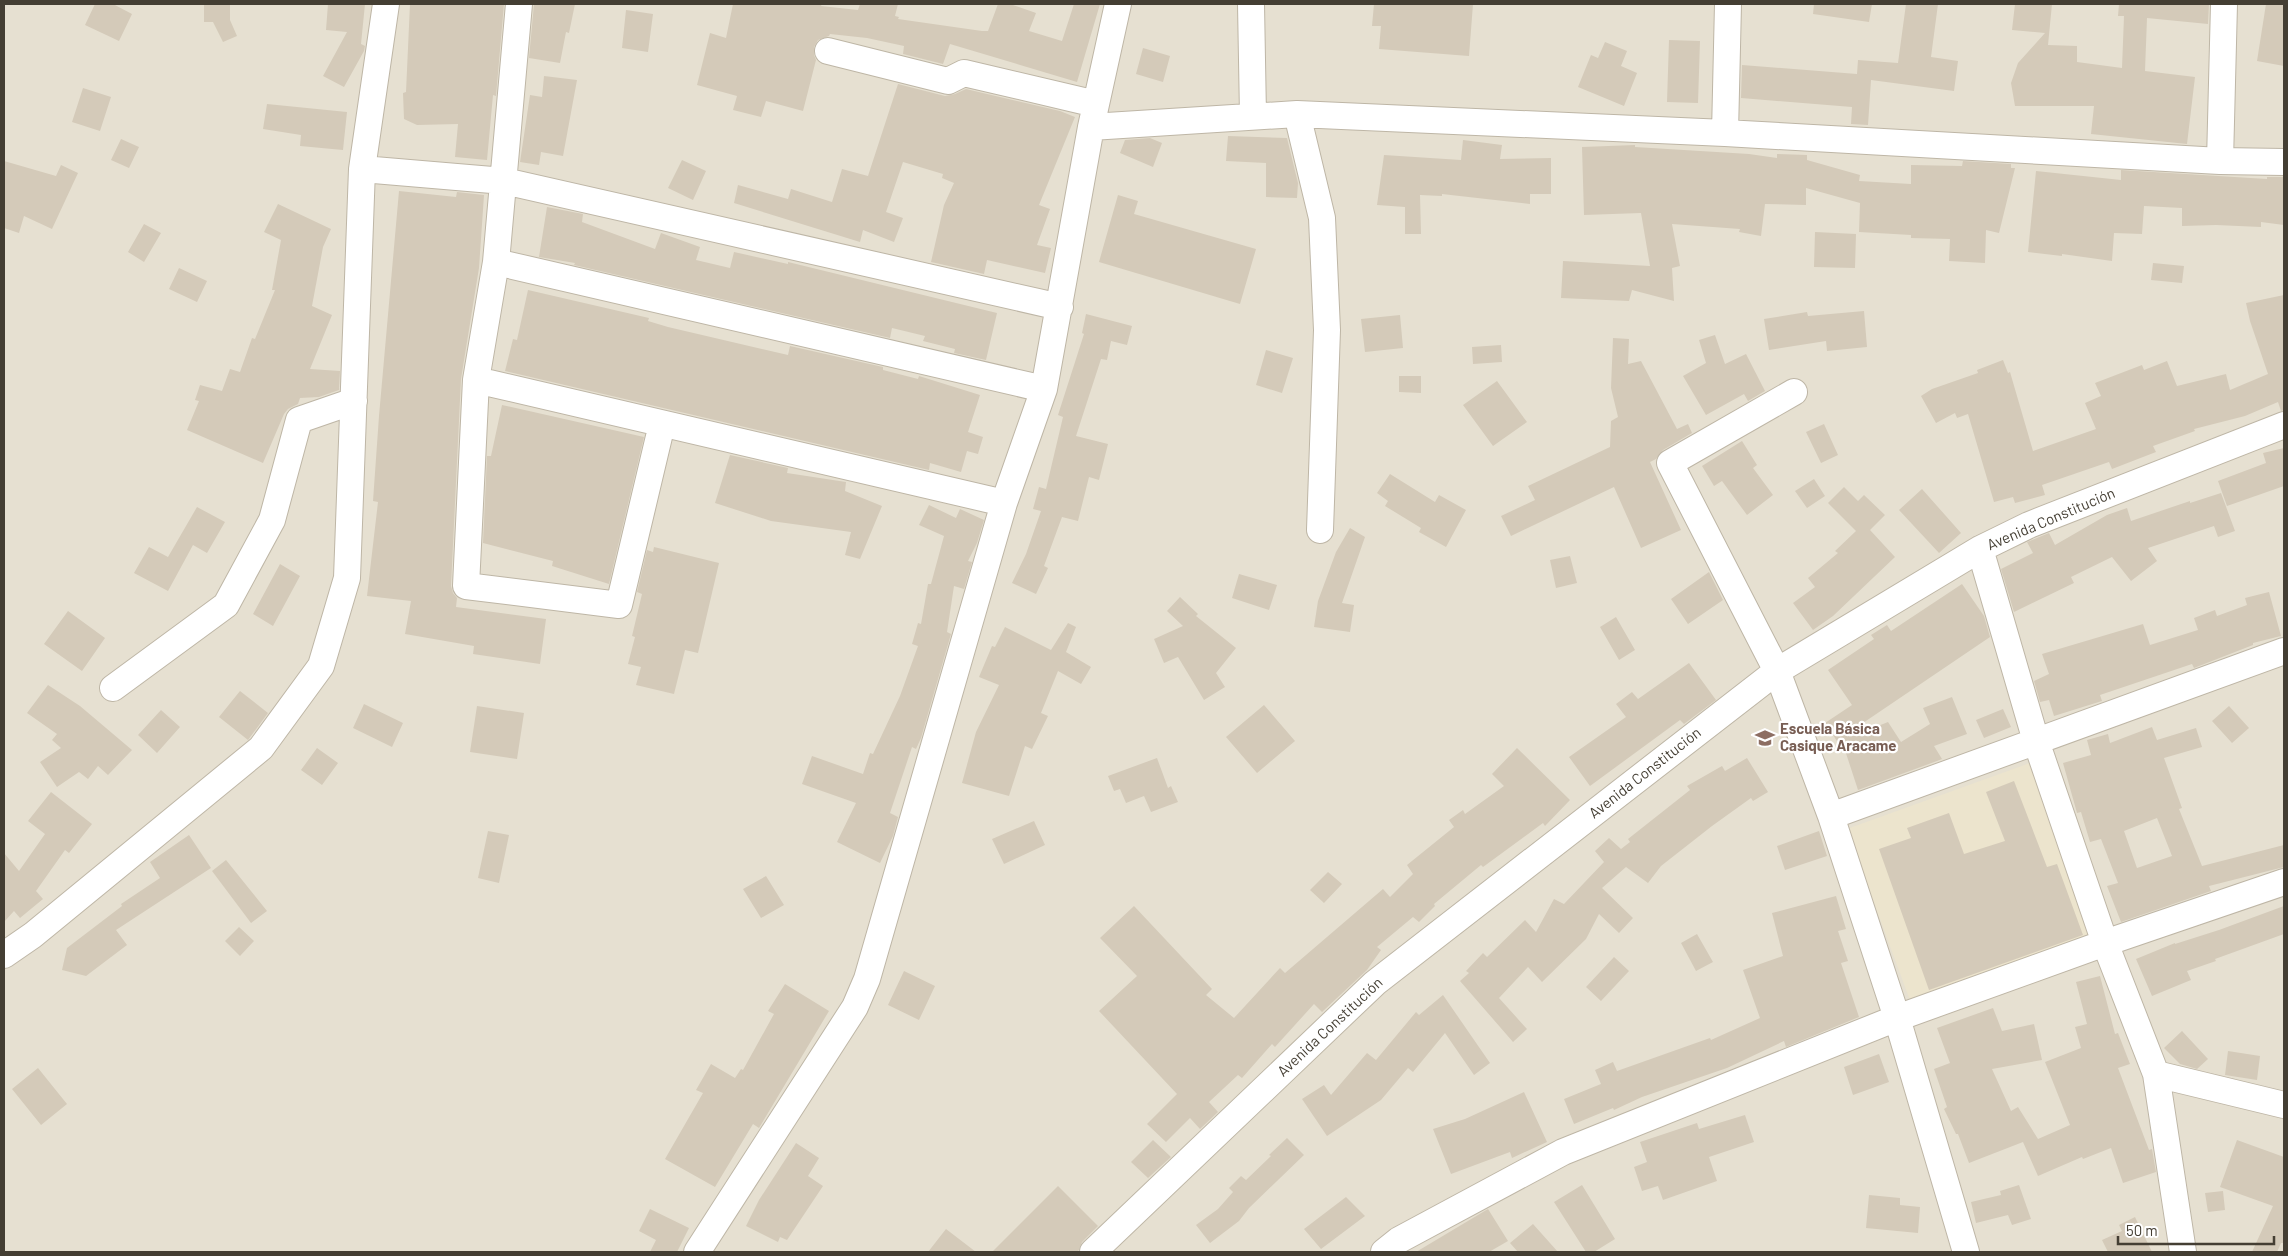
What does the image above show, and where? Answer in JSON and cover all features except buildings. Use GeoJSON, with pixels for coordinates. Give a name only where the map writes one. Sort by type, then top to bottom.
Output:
{"type":"FeatureCollection","features":[{"type":"Feature","properties":{"kind":"street"},"geometry":{"type":"LineString","coordinates":[[4,955],[33,935],[261,748],[321,666],[347,578],[362,169],[386,4]]}},
{"type":"Feature","properties":{"kind":"street"},"geometry":{"type":"LineString","coordinates":[[519,4],[496,262],[476,380],[466,586],[619,605],[662,424]]}},
{"type":"Feature","properties":{"kind":"street"},"geometry":{"type":"LineString","coordinates":[[697,1252],[855,1007],[867,979],[1004,503],[1044,389],[1093,116],[1118,4]]}},
{"type":"Feature","properties":{"kind":"street"},"geometry":{"type":"LineString","coordinates":[[1251,4],[1253,116]]}},
{"type":"Feature","properties":{"kind":"street"},"geometry":{"type":"LineString","coordinates":[[1724,133],[1728,4]]}},
{"type":"Feature","properties":{"kind":"street"},"geometry":{"type":"LineString","coordinates":[[2220,161],[2224,4]]}},
{"type":"Feature","properties":{"kind":"street"},"geometry":{"type":"LineString","coordinates":[[828,51],[948,81],[964,73],[1093,116],[1253,116],[1297,114],[1724,133],[2220,161],[2284,162]]}},
{"type":"Feature","properties":{"kind":"street"},"geometry":{"type":"LineString","coordinates":[[1297,114],[1322,218],[1327,330],[1320,530]]}},
{"type":"Feature","properties":{"kind":"street"},"geometry":{"type":"LineString","coordinates":[[362,169],[504,181],[1060,307]]}},
{"type":"Feature","properties":{"kind":"street"},"geometry":{"type":"LineString","coordinates":[[496,262],[1044,389]]}},
{"type":"Feature","properties":{"kind":"street"},"geometry":{"type":"LineString","coordinates":[[476,380],[1004,503]]}},
{"type":"Feature","properties":{"kind":"street"},"geometry":{"type":"LineString","coordinates":[[1794,392],[1670,464],[1777,671],[1831,816],[1897,1018],[1966,1252]]}},
{"type":"Feature","properties":{"kind":"street"},"geometry":{"type":"LineString","coordinates":[[113,688],[226,605],[272,520],[299,420],[354,401]]}},
{"type":"Feature","properties":{"kind":"street","name":"Avenida Constitución"},"geometry":{"type":"LineString","coordinates":[[1093,1252],[1375,983],[1777,671],[1980,550],[2029,525],[2284,425]]}},
{"type":"Feature","properties":{"kind":"street"},"geometry":{"type":"LineString","coordinates":[[1980,550],[2036,741],[2105,943],[2156,1074],[2183,1252]]}},
{"type":"Feature","properties":{"kind":"street"},"geometry":{"type":"LineString","coordinates":[[1831,816],[2284,651]]}},
{"type":"Feature","properties":{"kind":"street"},"geometry":{"type":"LineString","coordinates":[[1384,1252],[1399,1240],[1563,1152],[1897,1018],[2105,943],[2284,882]]}},
{"type":"Feature","properties":{"kind":"street"},"geometry":{"type":"LineString","coordinates":[[2156,1074],[2284,1105]]}},
{"type":"Feature","properties":{"kind":"shaded area"},"geometry":{"type":"Polygon","coordinates":[[[4,4],[2284,4],[2284,1252],[4,1252],[4,4]]]}},
{"type":"Feature","properties":{"kind":"shaded area"},"geometry":{"type":"Polygon","coordinates":[[[2030,763],[2094,938],[1911,1003],[1847,829],[2030,763]]]}},
{"type":"Feature","properties":{"kind":"place","name":"Escuela Básica Casique Aracame"},"geometry":{"type":"Point","coordinates":[1765,738]}}]}
